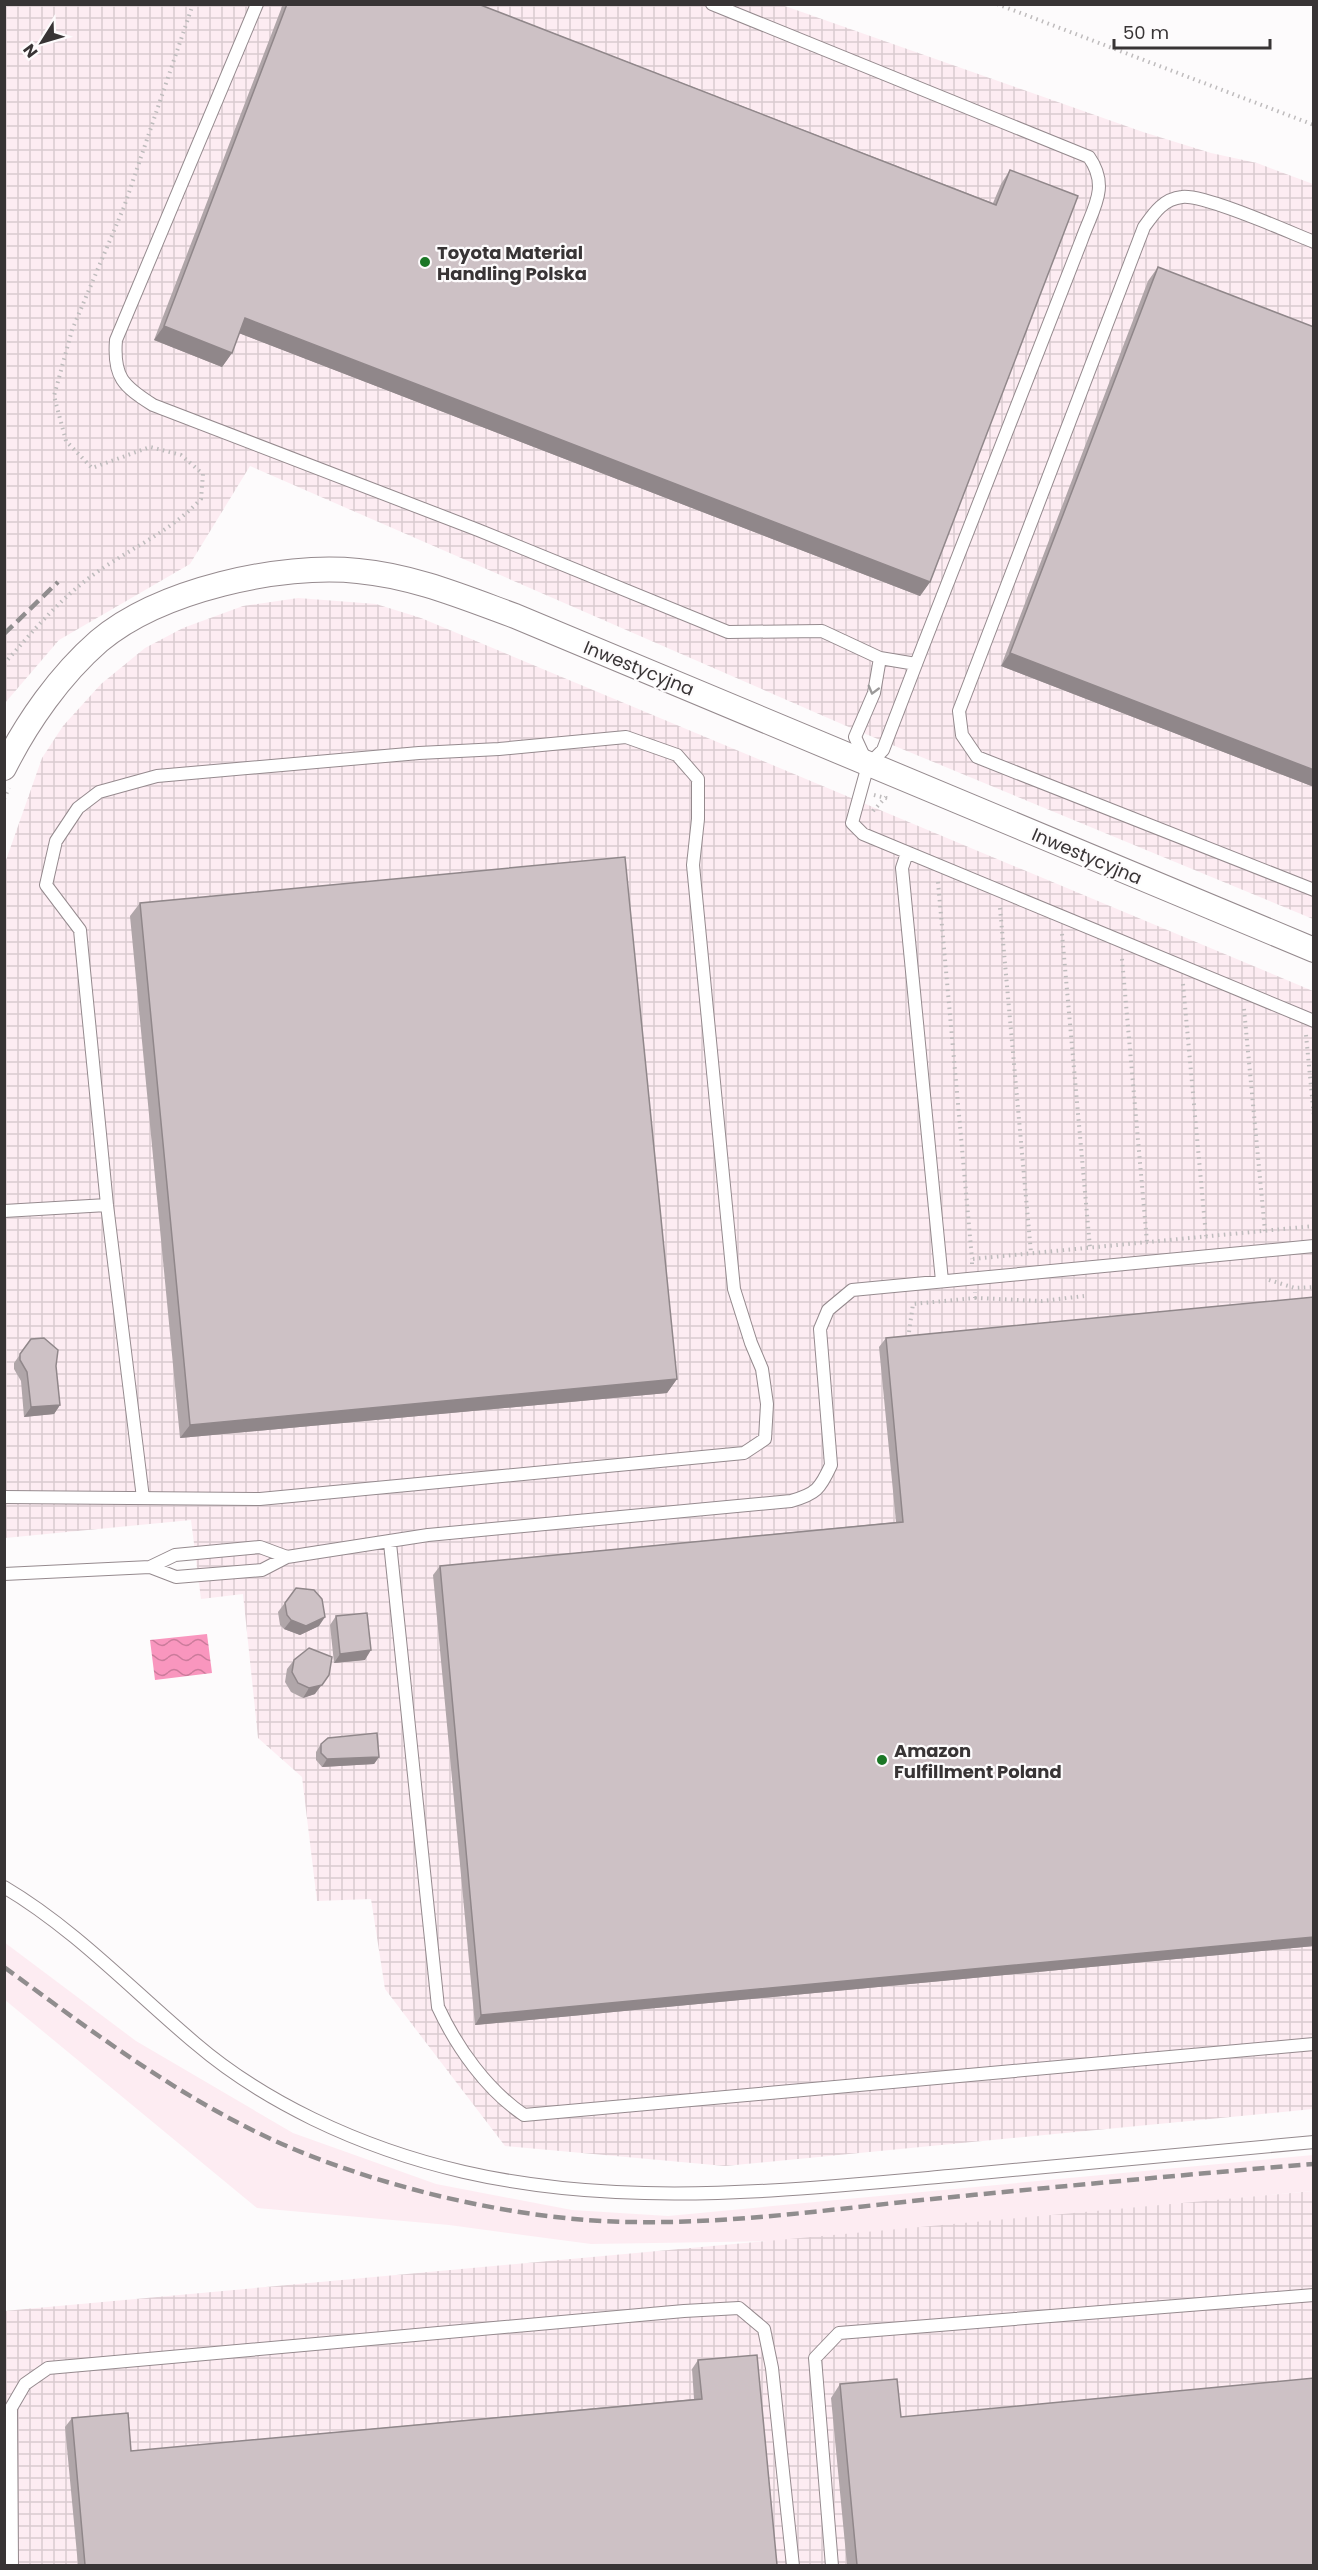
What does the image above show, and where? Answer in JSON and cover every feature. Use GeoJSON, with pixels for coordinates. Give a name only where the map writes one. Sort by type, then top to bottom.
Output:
{"type":"FeatureCollection","features":[{"type":"Feature","properties":{"kind":"street","name":"Inwestycyjna"},"geometry":{"type":"LineString","coordinates":[[4,768],[39,709],[72,670],[100,641],[137,617],[181,597],[238,581],[296,571],[357,571],[426,583],[515,616],[1314,950]]}},
{"type":"Feature","properties":{"kind":"lane"},"geometry":{"type":"LineString","coordinates":[[257,4],[116,340],[116,373],[131,391],[153,405],[478,530],[728,632],[822,632],[880,658],[916,664]]}},
{"type":"Feature","properties":{"kind":"lane"},"geometry":{"type":"LineString","coordinates":[[712,4],[1089,157],[1099,171],[1100,188],[1082,239],[883,750],[868,765],[852,824],[863,834],[907,853],[1314,1021]]}},
{"type":"Feature","properties":{"kind":"lane"},"geometry":{"type":"LineString","coordinates":[[1314,242],[1209,202],[1183,196],[1160,205],[1144,227],[959,711],[962,735],[977,757],[1314,890]]}},
{"type":"Feature","properties":{"kind":"lane"},"geometry":{"type":"LineString","coordinates":[[868,765],[855,737],[873,693],[880,658]]}},
{"type":"Feature","properties":{"kind":"lane"},"geometry":{"type":"LineString","coordinates":[[4,1497],[260,1499],[744,1452],[765,1439],[767,1404],[762,1369],[751,1343],[733,1277],[693,864],[698,819],[698,779],[677,755],[626,737],[157,776],[99,792],[78,808],[56,841],[46,885],[80,930],[107,1205],[143,1498]]}},
{"type":"Feature","properties":{"kind":"lane"},"geometry":{"type":"LineString","coordinates":[[907,853],[903,868],[942,1281]]}},
{"type":"Feature","properties":{"kind":"lane"},"geometry":{"type":"LineString","coordinates":[[4,1211],[107,1205]]}},
{"type":"Feature","properties":{"kind":"lane"},"geometry":{"type":"LineString","coordinates":[[150,1567],[176,1577],[262,1570],[287,1557],[390,1543],[429,1535],[790,1501],[812,1495],[823,1483],[831,1465],[820,1329],[828,1310],[852,1290],[1314,1246]]}},
{"type":"Feature","properties":{"kind":"lane"},"geometry":{"type":"LineString","coordinates":[[390,1543],[438,2007],[451,2034],[502,2100],[524,2115],[1314,2044]]}},
{"type":"Feature","properties":{"kind":"lane"},"geometry":{"type":"LineString","coordinates":[[4,1574],[150,1567],[175,1555],[260,1547],[287,1557]]}},
{"type":"Feature","properties":{"kind":"lane"},"geometry":{"type":"LineString","coordinates":[[4,1887],[23,1898],[100,1960],[198,2046],[257,2088],[312,2119],[368,2143],[438,2166],[522,2185],[587,2192],[678,2195],[858,2184],[1314,2142]]}},
{"type":"Feature","properties":{"kind":"lane"},"geometry":{"type":"LineString","coordinates":[[832,2565],[814,2358],[839,2333],[1314,2295]]}},
{"type":"Feature","properties":{"kind":"lane"},"geometry":{"type":"LineString","coordinates":[[12,2565],[11,2408],[25,2384],[48,2368],[739,2308],[764,2329],[772,2368],[793,2565]]}},
{"type":"Feature","properties":{"kind":"path"},"geometry":{"type":"LineString","coordinates":[[997,4],[1314,125]]}},
{"type":"Feature","properties":{"kind":"path"},"geometry":{"type":"LineString","coordinates":[[874,810],[886,797]]}},
{"type":"Feature","properties":{"kind":"path"},"geometry":{"type":"LineString","coordinates":[[938,882],[972,1259]]}},
{"type":"Feature","properties":{"kind":"path"},"geometry":{"type":"LineString","coordinates":[[1000,908],[1032,1253]]}},
{"type":"Feature","properties":{"kind":"path"},"geometry":{"type":"LineString","coordinates":[[1062,934],[1090,1248]]}},
{"type":"Feature","properties":{"kind":"path"},"geometry":{"type":"LineString","coordinates":[[1122,959],[1147,1242]]}},
{"type":"Feature","properties":{"kind":"path"},"geometry":{"type":"LineString","coordinates":[[1183,984],[1206,1236]]}},
{"type":"Feature","properties":{"kind":"path"},"geometry":{"type":"LineString","coordinates":[[1244,1009],[1265,1231]]}},
{"type":"Feature","properties":{"kind":"path"},"geometry":{"type":"LineString","coordinates":[[1306,1035],[1314,1117]]}},
{"type":"Feature","properties":{"kind":"path"},"geometry":{"type":"LineString","coordinates":[[1269,1280],[1295,1288],[1314,1287]]}},
{"type":"Feature","properties":{"kind":"path"},"geometry":{"type":"LineString","coordinates":[[975,1298],[1042,1301],[1084,1296]]}},
{"type":"Feature","properties":{"kind":"shaded area"},"geometry":{"type":"Polygon","coordinates":[[[5,5],[782,5],[1143,132],[1211,153],[1257,163],[1313,184],[1313,919],[844,725],[250,466],[190,564],[59,640],[5,703],[5,5]]]}},
{"type":"Feature","properties":{"kind":"shaded area"},"geometry":{"type":"Polygon","coordinates":[[[298,598],[376,604],[421,618],[1313,991],[1313,2109],[725,2166],[505,2146],[385,1989],[371,1899],[317,1901],[302,1777],[258,1738],[243,1594],[201,1599],[191,1520],[5,1538],[5,863],[42,758],[63,726],[101,684],[145,648],[183,628],[243,606],[298,598]]]}},
{"type":"Feature","properties":{"kind":"shaded area"},"geometry":{"type":"Polygon","coordinates":[[[4,1942],[136,2041],[293,2133],[436,2184],[572,2210],[668,2216],[1313,2155],[1313,2191],[784,2241],[591,2244],[449,2225],[257,2208],[5,2000],[4,1942]]]}},
{"type":"Feature","properties":{"kind":"shaded area"},"geometry":{"type":"Polygon","coordinates":[[[1313,2191],[1313,2565],[5,2565],[4,2311],[1313,2191]]]}},
{"type":"Feature","properties":{"kind":"water"},"geometry":{"type":"Polygon","coordinates":[[[207,1634],[212,1673],[155,1680],[150,1640],[207,1634]]]}},
{"type":"Feature","properties":{"kind":"building"},"geometry":{"type":"Polygon","coordinates":[[[287,4],[478,4],[996,205],[1010,170],[1078,196],[930,582],[245,318],[232,353],[164,326],[287,4]]]}},
{"type":"Feature","properties":{"kind":"building"},"geometry":{"type":"Polygon","coordinates":[[[1158,267],[1314,327],[1314,770],[1010,653],[1158,267]]]}},
{"type":"Feature","properties":{"kind":"building"},"geometry":{"type":"Polygon","coordinates":[[[625,857],[677,1379],[190,1425],[140,903],[625,857]]]}},
{"type":"Feature","properties":{"kind":"building","name":"Amazon Fulfillment Poland"},"geometry":{"type":"Polygon","coordinates":[[[1314,1297],[1314,1937],[481,2015],[440,1566],[903,1522],[886,1338],[1314,1297]]]}},
{"type":"Feature","properties":{"kind":"building"},"geometry":{"type":"Polygon","coordinates":[[[44,1338],[58,1350],[56,1366],[60,1405],[31,1407],[27,1372],[20,1360],[20,1354],[31,1339],[44,1338]]]}},
{"type":"Feature","properties":{"kind":"building"},"geometry":{"type":"Polygon","coordinates":[[[296,1588],[314,1590],[322,1599],[325,1617],[306,1626],[291,1620],[287,1615],[285,1603],[296,1588]]]}},
{"type":"Feature","properties":{"kind":"building"},"geometry":{"type":"Polygon","coordinates":[[[367,1613],[371,1650],[340,1654],[336,1616],[367,1613]]]}},
{"type":"Feature","properties":{"kind":"building"},"geometry":{"type":"Polygon","coordinates":[[[309,1648],[332,1657],[329,1675],[322,1685],[309,1688],[298,1683],[292,1672],[294,1660],[309,1648]]]}},
{"type":"Feature","properties":{"kind":"building"},"geometry":{"type":"Polygon","coordinates":[[[377,1733],[379,1757],[327,1759],[321,1753],[321,1744],[328,1738],[377,1733]]]}},
{"type":"Feature","properties":{"kind":"building"},"geometry":{"type":"Polygon","coordinates":[[[757,2355],[777,2565],[85,2565],[72,2418],[128,2413],[131,2451],[702,2399],[698,2360],[757,2355]]]}},
{"type":"Feature","properties":{"kind":"building"},"geometry":{"type":"Polygon","coordinates":[[[1314,2378],[1314,2565],[857,2565],[840,2384],[897,2379],[901,2417],[1314,2378]]]}},
{"type":"Feature","properties":{"kind":"railway"},"geometry":{"type":"LineString","coordinates":[[4,634],[58,582]]}},
{"type":"Feature","properties":{"kind":"railway"},"geometry":{"type":"LineString","coordinates":[[4,1967],[145,2068],[257,2132],[334,2165],[375,2178],[418,2191],[505,2210],[591,2220],[632,2222],[710,2220],[1314,2164]]}},
{"type":"Feature","properties":{"kind":"place","name":"Toyota Material Handling Polska"},"geometry":{"type":"Point","coordinates":[425,262]}},
{"type":"Feature","properties":{"kind":"place","name":"Amazon Fulfillment Poland"},"geometry":{"type":"Point","coordinates":[882,1760]}}]}
